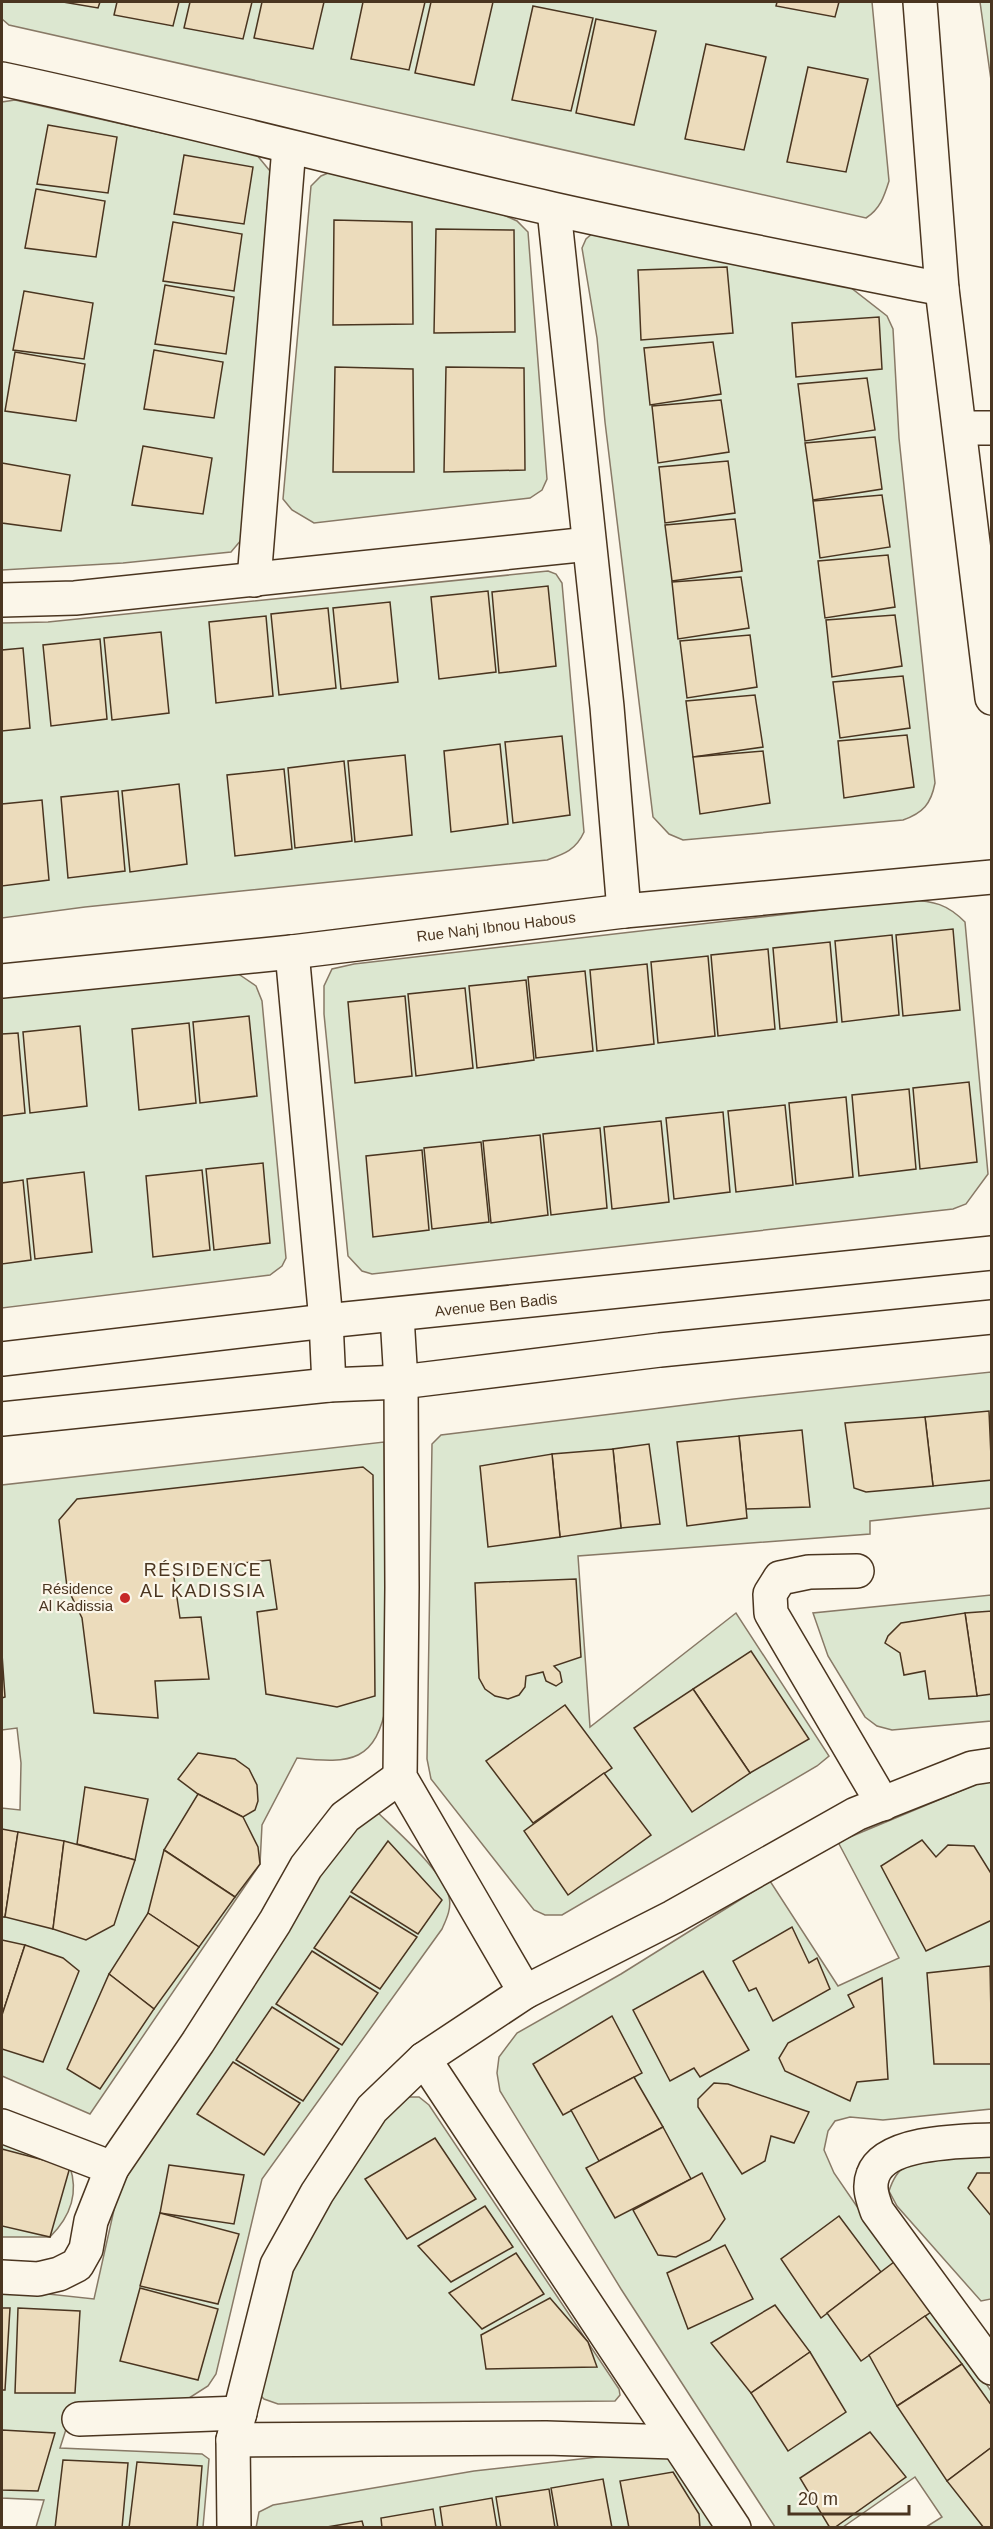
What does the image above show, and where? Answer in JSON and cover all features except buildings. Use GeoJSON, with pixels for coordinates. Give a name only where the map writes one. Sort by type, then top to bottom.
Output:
{"type":"FeatureCollection","features":[{"type":"Feature","properties":{"kind":"street"},"geometry":{"type":"LineString","coordinates":[[920,2],[942,290],[976,428],[992,698]]}},
{"type":"Feature","properties":{"kind":"street"},"geometry":{"type":"LineString","coordinates":[[2,79],[148,110],[289,147],[554,210],[942,290]]}},
{"type":"Feature","properties":{"kind":"street"},"geometry":{"type":"LineString","coordinates":[[254,580],[289,147]]}},
{"type":"Feature","properties":{"kind":"street"},"geometry":{"type":"LineString","coordinates":[[554,210],[607,706],[624,911]]}},
{"type":"Feature","properties":{"kind":"street"},"geometry":{"type":"LineString","coordinates":[[2,600],[75,598],[589,544]]}},
{"type":"Feature","properties":{"kind":"street","name":"Rue Nahj Ibnou Habous"},"geometry":{"type":"LineString","coordinates":[[2,981],[292,952],[624,911],[992,877]]}},
{"type":"Feature","properties":{"kind":"street"},"geometry":{"type":"LineString","coordinates":[[292,952],[326,1321],[329,1385]]}},
{"type":"Feature","properties":{"kind":"street","name":"Avenue Ben Badis"},"geometry":{"type":"LineString","coordinates":[[2,1359],[326,1321],[397,1316],[992,1253]]}},
{"type":"Feature","properties":{"kind":"street"},"geometry":{"type":"LineString","coordinates":[[397,1316],[401,1382],[400,1778],[525,1992]]}},
{"type":"Feature","properties":{"kind":"street"},"geometry":{"type":"LineString","coordinates":[[2,1419],[329,1385],[401,1382],[660,1350],[992,1317]]}},
{"type":"Feature","properties":{"kind":"street"},"geometry":{"type":"LineString","coordinates":[[857,1571],[808,1572],[780,1578],[770,1594],[771,1613],[882,1804]]}},
{"type":"Feature","properties":{"kind":"street"},"geometry":{"type":"LineString","coordinates":[[234,2528],[236,2427],[277,2265],[317,2193],[372,2109],[424,2060],[525,1992],[673,1917],[856,1814],[972,1768],[992,1765]]}},
{"type":"Feature","properties":{"kind":"street"},"geometry":{"type":"LineString","coordinates":[[2,2277],[38,2279],[59,2274],[77,2265],[86,2249],[91,2221],[112,2168],[275,1922],[306,1867],[345,1817],[400,1778]]}},
{"type":"Feature","properties":{"kind":"street"},"geometry":{"type":"LineString","coordinates":[[424,2060],[734,2528]]}},
{"type":"Feature","properties":{"kind":"street"},"geometry":{"type":"LineString","coordinates":[[2,2126],[112,2168]]}},
{"type":"Feature","properties":{"kind":"street"},"geometry":{"type":"LineString","coordinates":[[992,2140],[933,2144],[899,2152],[879,2164],[873,2175],[870,2191],[877,2211],[992,2368]]}},
{"type":"Feature","properties":{"kind":"street"},"geometry":{"type":"LineString","coordinates":[[79,2419],[236,2427],[675,2442]]}},
{"type":"Feature","properties":{"kind":"green space"},"geometry":{"type":"Polygon","coordinates":[[[2,2],[872,2],[889,181],[881,202],[866,218],[9,25],[2,19],[2,2]]]}},
{"type":"Feature","properties":{"kind":"green space"},"geometry":{"type":"Polygon","coordinates":[[[980,2],[991,2],[991,80],[980,2]]]}},
{"type":"Feature","properties":{"kind":"green space"},"geometry":{"type":"Polygon","coordinates":[[[15,100],[256,154],[270,171],[242,539],[231,552],[123,563],[2,570],[2,102],[15,100]]]}},
{"type":"Feature","properties":{"kind":"green space"},"geometry":{"type":"Polygon","coordinates":[[[333,171],[495,211],[517,221],[528,232],[547,479],[542,490],[530,498],[314,523],[292,510],[283,499],[311,186],[321,176],[333,171]]]}},
{"type":"Feature","properties":{"kind":"green space"},"geometry":{"type":"Polygon","coordinates":[[[594,232],[846,284],[887,316],[893,329],[899,438],[935,783],[925,807],[916,814],[903,820],[683,840],[669,834],[653,817],[605,422],[597,338],[582,248],[586,239],[594,232]]]}},
{"type":"Feature","properties":{"kind":"green space"},"geometry":{"type":"Polygon","coordinates":[[[548,571],[556,574],[562,583],[584,832],[569,850],[547,860],[85,907],[2,918],[2,623],[48,622],[548,571]]]}},
{"type":"Feature","properties":{"kind":"green space"},"geometry":{"type":"Polygon","coordinates":[[[909,900],[926,901],[946,907],[965,922],[988,1174],[966,1204],[953,1209],[372,1274],[362,1271],[348,1256],[324,1014],[324,986],[332,969],[354,964],[909,900]]]}},
{"type":"Feature","properties":{"kind":"green space"},"geometry":{"type":"Polygon","coordinates":[[[237,973],[256,986],[262,1001],[286,1258],[282,1266],[270,1275],[2,1308],[2,997],[237,973]]]}},
{"type":"Feature","properties":{"kind":"green space"},"geometry":{"type":"Polygon","coordinates":[[[991,1372],[991,1508],[870,1521],[870,1534],[578,1556],[590,1727],[736,1613],[829,1756],[817,1766],[562,1915],[545,1915],[534,1910],[431,1779],[427,1759],[432,1444],[441,1435],[734,1399],[991,1372]]]}},
{"type":"Feature","properties":{"kind":"green space"},"geometry":{"type":"Polygon","coordinates":[[[384,1442],[387,1702],[376,1737],[368,1748],[347,1759],[297,1758],[262,1825],[260,1864],[90,2114],[2,2076],[2,1808],[20,1810],[21,1763],[17,1728],[2,1730],[2,1485],[384,1442]]]}},
{"type":"Feature","properties":{"kind":"green space"},"geometry":{"type":"Polygon","coordinates":[[[991,1595],[991,1721],[892,1730],[877,1726],[865,1717],[828,1656],[813,1613],[991,1595]]]}},
{"type":"Feature","properties":{"kind":"green space"},"geometry":{"type":"Polygon","coordinates":[[[991,1778],[991,2109],[883,2120],[850,2117],[835,2121],[828,2131],[824,2150],[834,2173],[873,2230],[935,2308],[991,2391],[991,2527],[926,2527],[942,2517],[915,2477],[843,2527],[775,2527],[621,2289],[500,2091],[497,2073],[499,2057],[517,2033],[621,1974],[770,1881],[838,1986],[899,1958],[838,1842],[991,1778]]]}},
{"type":"Feature","properties":{"kind":"green space"},"geometry":{"type":"Polygon","coordinates":[[[372,1807],[416,1849],[445,1886],[450,1905],[442,1929],[262,2179],[216,2374],[208,2386],[186,2400],[69,2420],[60,2448],[202,2454],[209,2459],[203,2527],[36,2527],[44,2500],[2,2498],[2,2289],[94,2299],[122,2174],[351,1822],[372,1807]]]}},
{"type":"Feature","properties":{"kind":"green space"},"geometry":{"type":"Polygon","coordinates":[[[407,2097],[419,2097],[429,2105],[619,2389],[620,2395],[615,2401],[278,2404],[264,2399],[258,2393],[294,2267],[336,2191],[388,2113],[407,2097]]]}},
{"type":"Feature","properties":{"kind":"green space"},"geometry":{"type":"Polygon","coordinates":[[[2,2138],[70,2167],[73,2177],[71,2205],[63,2221],[50,2237],[2,2237],[2,2138]]]}},
{"type":"Feature","properties":{"kind":"green space"},"geometry":{"type":"Polygon","coordinates":[[[991,2156],[991,2299],[981,2301],[897,2206],[889,2191],[900,2171],[913,2164],[991,2156]]]}},
{"type":"Feature","properties":{"kind":"green space"},"geometry":{"type":"Polygon","coordinates":[[[665,2451],[719,2527],[256,2528],[259,2512],[273,2505],[474,2471],[665,2451]]]}},
{"type":"Feature","properties":{"kind":"place","name":"Résidence Al Kadissia"},"geometry":{"type":"Point","coordinates":[125,1598]}},
{"type":"Feature","properties":{"kind":"district","name":"RÉSIDENCE AL KADISSIA"},"geometry":{"type":"Point","coordinates":[203,1580]}}]}
